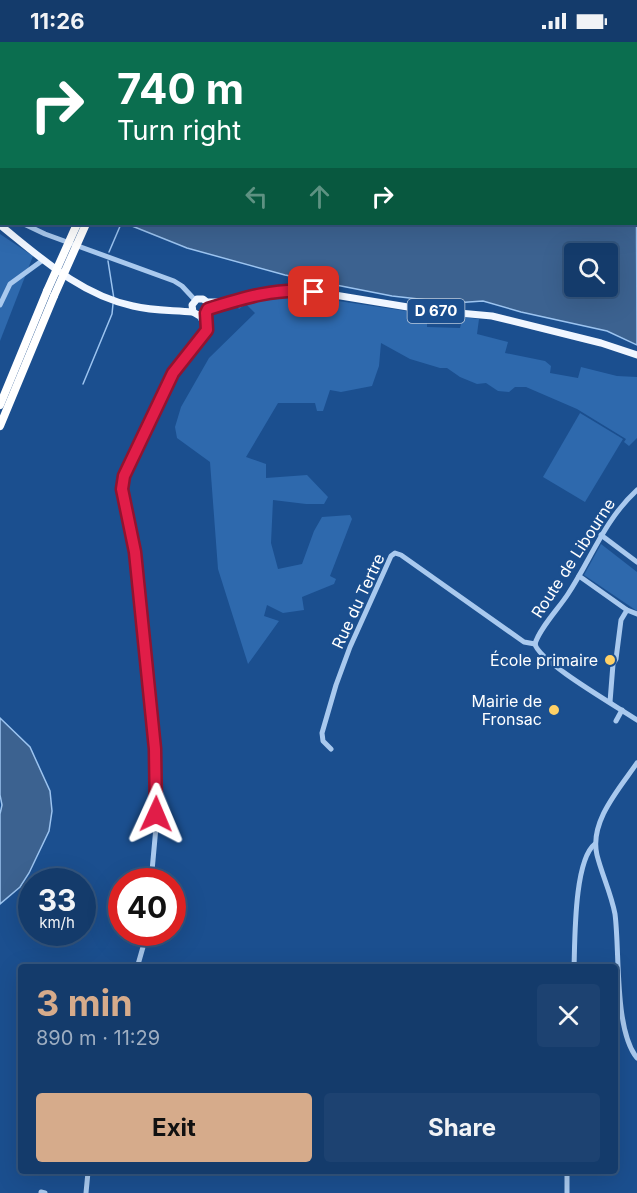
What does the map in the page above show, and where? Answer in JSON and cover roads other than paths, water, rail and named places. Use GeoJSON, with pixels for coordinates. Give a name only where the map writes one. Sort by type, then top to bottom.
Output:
{"type":"FeatureCollection","features":[{"type":"Feature","properties":{"kind":"highway"},"geometry":{"type":"LineString","coordinates":[[0,426],[76,225]]}},
{"type":"Feature","properties":{"kind":"highway"},"geometry":{"type":"LineString","coordinates":[[0,405],[51,293],[85,225]]}},
{"type":"Feature","properties":{"kind":"main road","name":"D 670"},"geometry":{"type":"LineString","coordinates":[[0,225],[69,279],[101,296],[135,307],[202,310],[277,291],[298,290],[426,310],[492,316],[601,343],[637,355]]}},
{"type":"Feature","properties":{"kind":"main road"},"geometry":{"type":"LineString","coordinates":[[200,298],[202,310],[194,301],[200,298]]}},
{"type":"Feature","properties":{"kind":"main road","name":"D 670"},"geometry":{"type":"LineString","coordinates":[[170,310],[194,301]]}},
{"type":"Feature","properties":{"kind":"street"},"geometry":{"type":"LineString","coordinates":[[26,225],[174,281],[182,286],[194,301]]}},
{"type":"Feature","properties":{"kind":"street"},"geometry":{"type":"LineString","coordinates":[[0,305],[10,284],[43,260]]}},
{"type":"Feature","properties":{"kind":"street"},"geometry":{"type":"LineString","coordinates":[[152,868],[157,801],[155,749],[135,552],[122,483],[127,466],[169,381],[204,333],[202,310]]}},
{"type":"Feature","properties":{"kind":"street","name":"Route de Libourne"},"geometry":{"type":"LineString","coordinates":[[535,644],[538,636],[579,576],[601,535],[617,511],[637,490]]}},
{"type":"Feature","properties":{"kind":"street"},"geometry":{"type":"LineString","coordinates":[[601,535],[637,562]]}},
{"type":"Feature","properties":{"kind":"street","name":"Rue du Tertre"},"geometry":{"type":"LineString","coordinates":[[331,749],[323,741],[322,733],[336,685],[350,647],[391,556],[395,553],[524,642],[535,644]]}},
{"type":"Feature","properties":{"kind":"street"},"geometry":{"type":"LineString","coordinates":[[579,576],[627,610],[637,614]]}},
{"type":"Feature","properties":{"kind":"street"},"geometry":{"type":"LineString","coordinates":[[610,702],[613,664],[616,659],[621,620],[627,610]]}},
{"type":"Feature","properties":{"kind":"street"},"geometry":{"type":"LineString","coordinates":[[535,644],[537,651],[569,677],[637,720]]}},
{"type":"Feature","properties":{"kind":"street"},"geometry":{"type":"LineString","coordinates":[[616,721],[622,710]]}},
{"type":"Feature","properties":{"kind":"street"},"geometry":{"type":"LineString","coordinates":[[637,763],[606,810],[595,843],[596,854],[615,914],[623,1026],[628,1044],[637,1058]]}},
{"type":"Feature","properties":{"kind":"street"},"geometry":{"type":"LineString","coordinates":[[574,964],[579,887],[589,850],[595,843]]}},
{"type":"Feature","properties":{"kind":"street"},"geometry":{"type":"LineString","coordinates":[[138,964],[143,946]]}},
{"type":"Feature","properties":{"kind":"street"},"geometry":{"type":"LineString","coordinates":[[86,1193],[88,1174]]}},
{"type":"Feature","properties":{"kind":"street"},"geometry":{"type":"LineString","coordinates":[[567,1174],[567,1193]]}},
{"type":"Feature","properties":{"kind":"waterway"},"geometry":{"type":"LineString","coordinates":[[109,252],[121,225]]}},
{"type":"Feature","properties":{"kind":"waterway"},"geometry":{"type":"LineString","coordinates":[[108,261],[114,299]]}},
{"type":"Feature","properties":{"kind":"waterway"},"geometry":{"type":"LineString","coordinates":[[83,384],[112,314],[113,304]]}},
{"type":"Feature","properties":{"kind":"place","name":"École primaire"},"geometry":{"type":"Point","coordinates":[610,660]}},
{"type":"Feature","properties":{"kind":"place","name":"Mairie de Fronsac"},"geometry":{"type":"Point","coordinates":[554,710]}}]}
